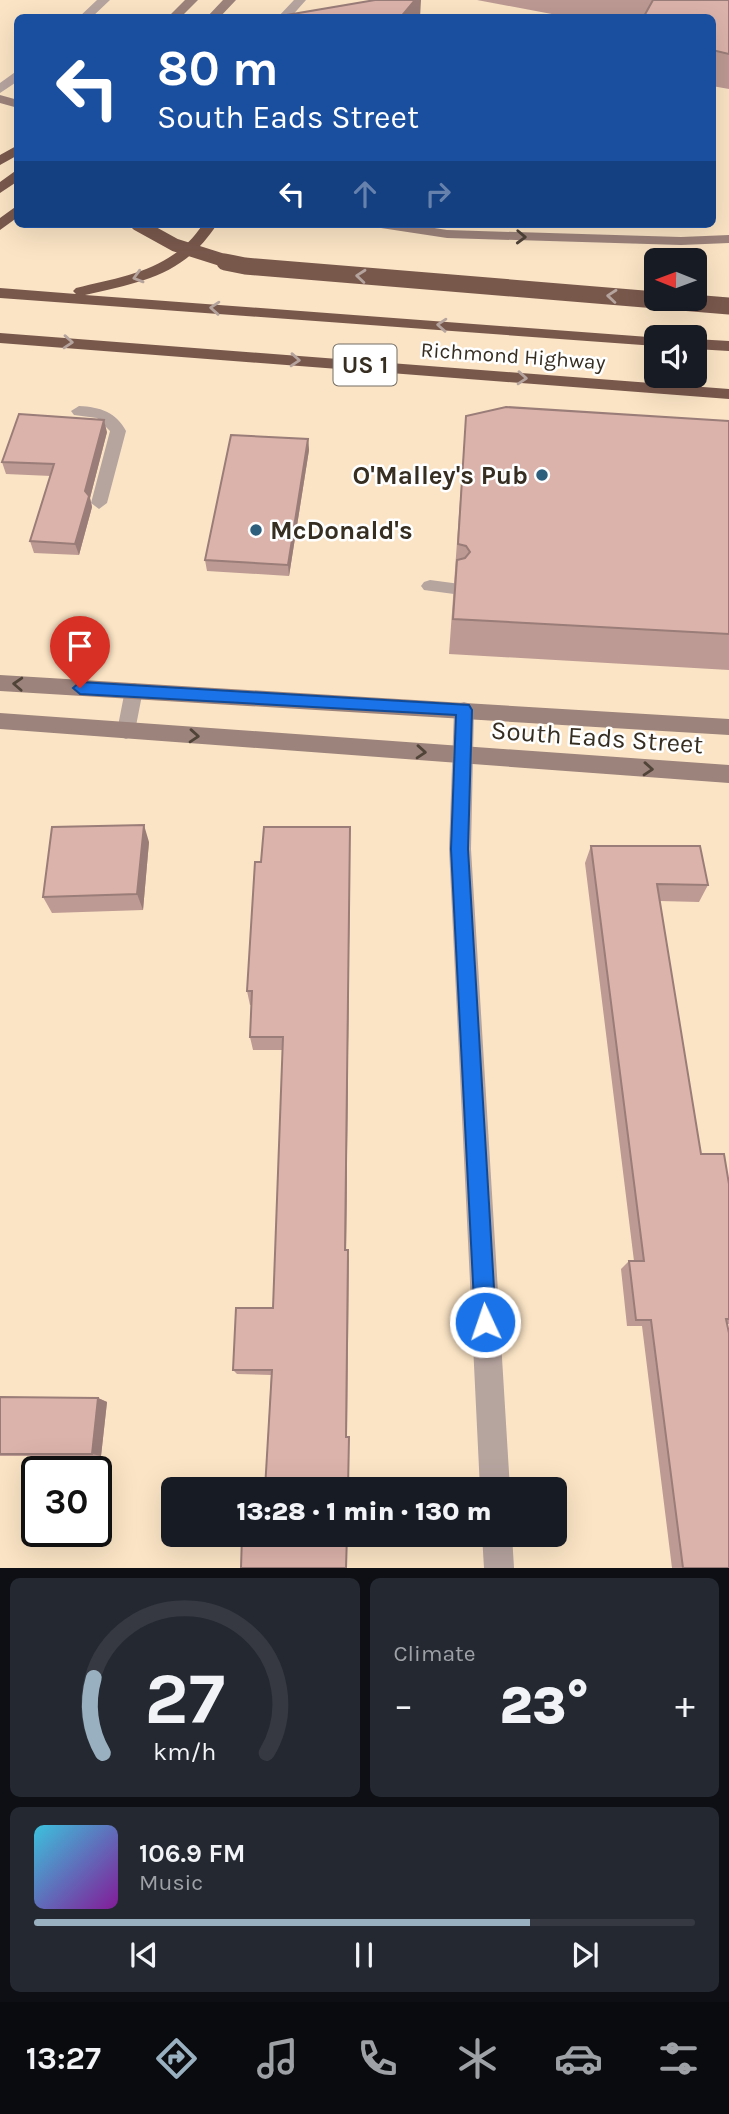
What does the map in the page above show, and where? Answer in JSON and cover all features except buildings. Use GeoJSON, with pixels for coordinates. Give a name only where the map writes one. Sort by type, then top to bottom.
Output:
{"type":"FeatureCollection","features":[{"type":"Feature","properties":{"kind":"highway"},"geometry":{"type":"LineString","coordinates":[[0,189],[14,177]]}},
{"type":"Feature","properties":{"kind":"highway"},"geometry":{"type":"LineString","coordinates":[[0,226],[14,213]]}},
{"type":"Feature","properties":{"kind":"highway"},"geometry":{"type":"LineString","coordinates":[[143,228],[181,249],[244,266],[729,306]]}},
{"type":"Feature","properties":{"kind":"highway"},"geometry":{"type":"LineString","coordinates":[[60,297],[170,266],[193,249],[207,228]]}},
{"type":"Feature","properties":{"kind":"highway","name":"Richmond Highway"},"geometry":{"type":"LineString","coordinates":[[0,293],[644,340]]}},
{"type":"Feature","properties":{"kind":"highway","name":"Richmond Highway"},"geometry":{"type":"LineString","coordinates":[[0,338],[729,394]]}},
{"type":"Feature","properties":{"kind":"highway"},"geometry":{"type":"LineString","coordinates":[[707,345],[729,346]]}},
{"type":"Feature","properties":{"kind":"street"},"geometry":{"type":"LineString","coordinates":[[88,14],[104,0]]}},
{"type":"Feature","properties":{"kind":"street"},"geometry":{"type":"LineString","coordinates":[[177,14],[192,0]]}},
{"type":"Feature","properties":{"kind":"street"},"geometry":{"type":"LineString","coordinates":[[216,14],[230,0]]}},
{"type":"Feature","properties":{"kind":"street"},"geometry":{"type":"LineString","coordinates":[[287,14],[300,0]]}},
{"type":"Feature","properties":{"kind":"street"},"geometry":{"type":"LineString","coordinates":[[0,89],[14,77]]}},
{"type":"Feature","properties":{"kind":"street"},"geometry":{"type":"LineString","coordinates":[[407,228],[447,234],[667,241],[729,239]]}},
{"type":"Feature","properties":{"kind":"street","name":"South Eads Street"},"geometry":{"type":"LineString","coordinates":[[0,684],[729,727]]}},
{"type":"Feature","properties":{"kind":"street"},"geometry":{"type":"LineString","coordinates":[[464,710],[460,849],[494,1477]]}},
{"type":"Feature","properties":{"kind":"street","name":"South Eads Street"},"geometry":{"type":"LineString","coordinates":[[0,721],[729,774]]}},
{"type":"Feature","properties":{"kind":"street"},"geometry":{"type":"LineString","coordinates":[[498,1547],[499,1568]]}},
{"type":"Feature","properties":{"kind":"lane"},"geometry":{"type":"LineString","coordinates":[[79,411],[97,411],[107,417],[118,432],[99,503]]}},
{"type":"Feature","properties":{"kind":"lane"},"geometry":{"type":"LineString","coordinates":[[430,586],[454,588]]}},
{"type":"Feature","properties":{"kind":"lane"},"geometry":{"type":"LineString","coordinates":[[126,731],[134,690]]}},
{"type":"Feature","properties":{"kind":"place","name":"O'Malley's Pub"},"geometry":{"type":"Point","coordinates":[542,475]}},
{"type":"Feature","properties":{"kind":"place","name":"McDonald's"},"geometry":{"type":"Point","coordinates":[256,530]}},
{"type":"Feature","properties":{"kind":"route"},"geometry":{"type":"LineString","coordinates":[[80,688],[464,710],[459,810],[460,849],[485,1322]]}}]}
